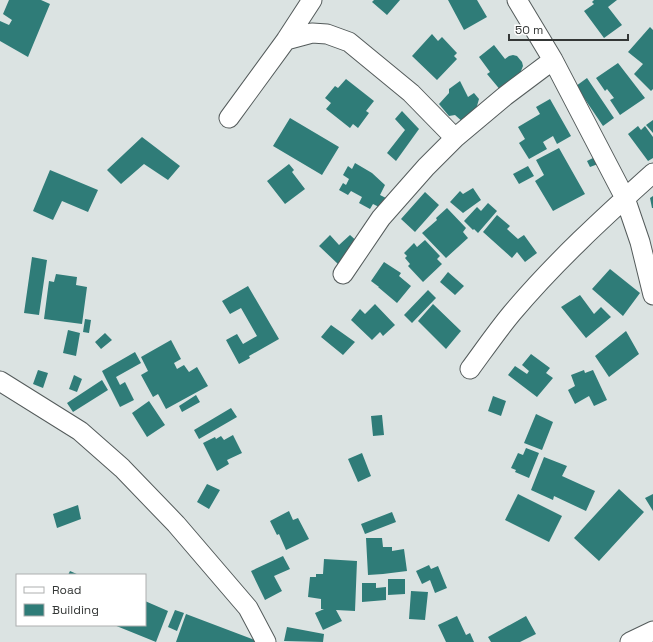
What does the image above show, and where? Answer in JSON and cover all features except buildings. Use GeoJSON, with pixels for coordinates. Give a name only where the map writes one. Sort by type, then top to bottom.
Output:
{"type":"FeatureCollection","features":[{"type":"Feature","properties":{"kind":"street"},"geometry":{"type":"LineString","coordinates":[[229,118],[286,40],[312,0]]}},
{"type":"Feature","properties":{"kind":"street"},"geometry":{"type":"LineString","coordinates":[[517,0],[553,60],[625,198],[640,242],[653,295]]}},
{"type":"Feature","properties":{"kind":"street"},"geometry":{"type":"LineString","coordinates":[[286,40],[312,33],[327,34],[349,42],[411,93],[455,138]]}},
{"type":"Feature","properties":{"kind":"street"},"geometry":{"type":"LineString","coordinates":[[343,274],[381,218],[426,167],[455,138],[505,96],[553,60]]}},
{"type":"Feature","properties":{"kind":"street"},"geometry":{"type":"LineString","coordinates":[[470,369],[512,313],[543,279],[588,233],[653,173]]}},
{"type":"Feature","properties":{"kind":"street"},"geometry":{"type":"LineString","coordinates":[[0,382],[80,431],[122,468],[176,524],[248,608],[266,642]]}},
{"type":"Feature","properties":{"kind":"street"},"geometry":{"type":"LineString","coordinates":[[630,642],[653,631]]}}]}
